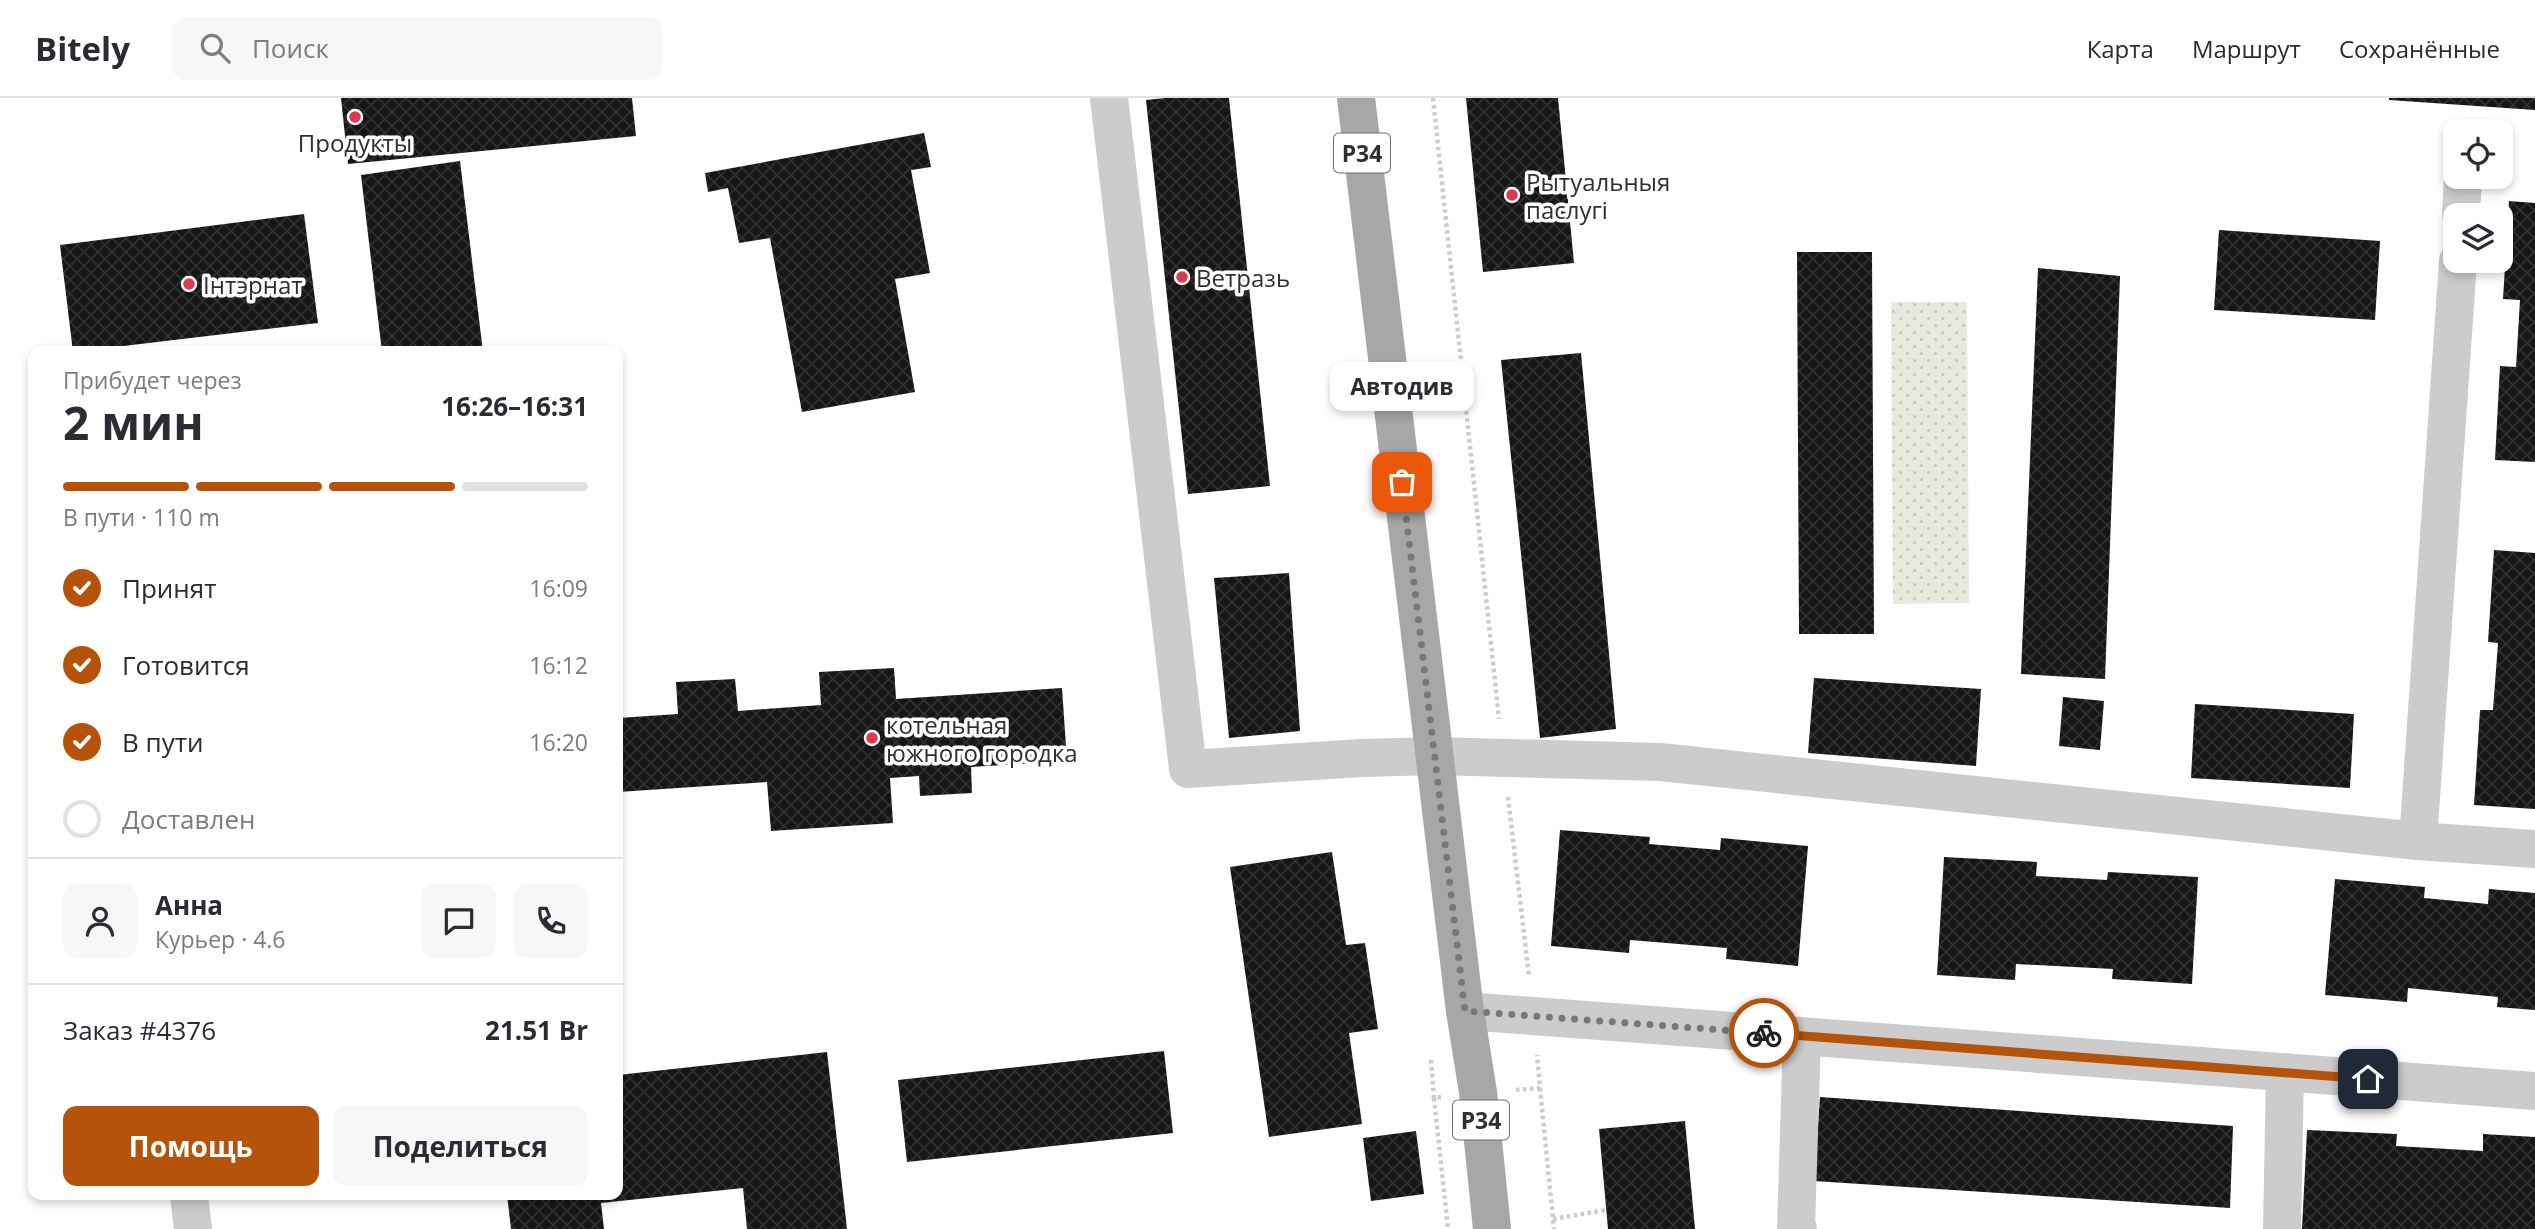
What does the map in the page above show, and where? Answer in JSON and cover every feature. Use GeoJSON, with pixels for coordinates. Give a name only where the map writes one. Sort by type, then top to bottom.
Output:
{"type":"FeatureCollection","features":[{"type":"Feature","properties":{"kind":"main road","name":"Р34"},"geometry":{"type":"LineString","coordinates":[[1356,98],[1465,1011],[1478,1092],[1483,1228]]}},
{"type":"Feature","properties":{"kind":"street"},"geometry":{"type":"LineString","coordinates":[[1110,98],[1188,769],[1435,756],[1660,762],[2418,841],[2535,849]]}},
{"type":"Feature","properties":{"kind":"street"},"geometry":{"type":"LineString","coordinates":[[2418,841],[2457,273]]}},
{"type":"Feature","properties":{"kind":"street"},"geometry":{"type":"LineString","coordinates":[[1465,1011],[2535,1091]]}},
{"type":"Feature","properties":{"kind":"street"},"geometry":{"type":"LineString","coordinates":[[1798,1229],[1802,1036]]}},
{"type":"Feature","properties":{"kind":"street"},"geometry":{"type":"LineString","coordinates":[[2282,1229],[2285,1072]]}},
{"type":"Feature","properties":{"kind":"street"},"geometry":{"type":"LineString","coordinates":[[190,1200],[193,1229]]}},
{"type":"Feature","properties":{"kind":"path"},"geometry":{"type":"LineString","coordinates":[[1433,98],[1503,758],[1534,1016],[1554,1229]]}},
{"type":"Feature","properties":{"kind":"path"},"geometry":{"type":"LineString","coordinates":[[1448,1229],[1434,1098],[1540,1088]]}},
{"type":"Feature","properties":{"kind":"path"},"geometry":{"type":"LineString","coordinates":[[1553,1219],[1606,1210]]}},
{"type":"Feature","properties":{"kind":"shaded area"},"geometry":{"type":"Polygon","coordinates":[[[1891,302],[1967,302],[1969,603],[1893,604],[1891,302]]]}},
{"type":"Feature","properties":{"kind":"building"},"geometry":{"type":"Polygon","coordinates":[[[341,98],[632,98],[636,136],[348,164],[341,98]]]}},
{"type":"Feature","properties":{"kind":"building"},"geometry":{"type":"Polygon","coordinates":[[[1229,98],[1270,486],[1188,494],[1146,100],[1229,98]]]}},
{"type":"Feature","properties":{"kind":"building"},"geometry":{"type":"Polygon","coordinates":[[[1466,98],[1558,98],[1574,263],[1483,272],[1466,98]]]}},
{"type":"Feature","properties":{"kind":"building"},"geometry":{"type":"Polygon","coordinates":[[[2535,98],[2535,110],[2389,100],[2535,98]]]}},
{"type":"Feature","properties":{"kind":"building"},"geometry":{"type":"Polygon","coordinates":[[[924,133],[931,167],[911,170],[930,273],[895,279],[915,392],[802,412],[770,238],[739,243],[728,188],[708,192],[705,173],[924,133]]]}},
{"type":"Feature","properties":{"kind":"building"},"geometry":{"type":"Polygon","coordinates":[[[460,161],[482,346],[381,346],[361,175],[460,161]]]}},
{"type":"Feature","properties":{"kind":"building"},"geometry":{"type":"Polygon","coordinates":[[[2509,201],[2535,203],[2535,462],[2495,460],[2500,366],[2516,367],[2520,300],[2503,299],[2505,273],[2513,273],[2513,203],[2509,201]]]}},
{"type":"Feature","properties":{"kind":"building","name":"Інтэрнат"},"geometry":{"type":"Polygon","coordinates":[[[304,214],[318,323],[124,346],[72,346],[60,245],[304,214]]]}},
{"type":"Feature","properties":{"kind":"building"},"geometry":{"type":"Polygon","coordinates":[[[2219,230],[2380,241],[2375,320],[2214,310],[2219,230]]]}},
{"type":"Feature","properties":{"kind":"building"},"geometry":{"type":"Polygon","coordinates":[[[1797,252],[1872,252],[1874,634],[1799,634],[1797,252]]]}},
{"type":"Feature","properties":{"kind":"building"},"geometry":{"type":"Polygon","coordinates":[[[2038,268],[2120,276],[2105,679],[2021,674],[2038,268]]]}},
{"type":"Feature","properties":{"kind":"building"},"geometry":{"type":"Polygon","coordinates":[[[1581,353],[1616,729],[1540,738],[1501,360],[1581,353]]]}},
{"type":"Feature","properties":{"kind":"building"},"geometry":{"type":"Polygon","coordinates":[[[2494,550],[2535,553],[2535,809],[2474,805],[2480,710],[2493,710],[2498,643],[2488,642],[2494,550]]]}},
{"type":"Feature","properties":{"kind":"building"},"geometry":{"type":"Polygon","coordinates":[[[1289,573],[1300,731],[1229,738],[1214,578],[1289,573]]]}},
{"type":"Feature","properties":{"kind":"building","name":"котельная южного городка"},"geometry":{"type":"Polygon","coordinates":[[[894,668],[896,699],[1062,688],[1067,761],[971,767],[972,793],[920,796],[919,776],[890,778],[893,823],[771,831],[767,782],[623,792],[623,718],[678,714],[676,682],[735,679],[738,711],[821,705],[819,672],[894,668]]]}},
{"type":"Feature","properties":{"kind":"building"},"geometry":{"type":"Polygon","coordinates":[[[1814,678],[1981,689],[1976,766],[1808,753],[1814,678]]]}},
{"type":"Feature","properties":{"kind":"building"},"geometry":{"type":"Polygon","coordinates":[[[2063,697],[2104,701],[2100,750],[2059,746],[2063,697]]]}},
{"type":"Feature","properties":{"kind":"building"},"geometry":{"type":"Polygon","coordinates":[[[2195,704],[2354,714],[2350,788],[2191,778],[2195,704]]]}},
{"type":"Feature","properties":{"kind":"building"},"geometry":{"type":"Polygon","coordinates":[[[1560,830],[1650,837],[1649,844],[1720,850],[1721,838],[1808,846],[1798,966],[1726,959],[1727,948],[1630,940],[1629,953],[1551,946],[1560,830]]]}},
{"type":"Feature","properties":{"kind":"building"},"geometry":{"type":"Polygon","coordinates":[[[1332,852],[1346,945],[1365,943],[1378,1029],[1349,1033],[1362,1124],[1269,1137],[1230,867],[1332,852]]]}},
{"type":"Feature","properties":{"kind":"building"},"geometry":{"type":"Polygon","coordinates":[[[1944,857],[2037,862],[2036,876],[2107,880],[2108,872],[2198,877],[2192,984],[2112,979],[2113,969],[2016,964],[2015,980],[1937,975],[1944,857]]]}},
{"type":"Feature","properties":{"kind":"building"},"geometry":{"type":"Polygon","coordinates":[[[2335,879],[2425,887],[2424,898],[2488,904],[2489,889],[2535,893],[2535,1010],[2497,1007],[2498,997],[2408,988],[2407,1002],[2325,995],[2335,879]]]}},
{"type":"Feature","properties":{"kind":"building"},"geometry":{"type":"Polygon","coordinates":[[[1164,1051],[1173,1133],[907,1162],[898,1080],[1164,1051]]]}},
{"type":"Feature","properties":{"kind":"building"},"geometry":{"type":"Polygon","coordinates":[[[827,1052],[847,1229],[747,1229],[743,1188],[601,1203],[604,1229],[511,1229],[508,1200],[623,1200],[623,1074],[827,1052]]]}},
{"type":"Feature","properties":{"kind":"building"},"geometry":{"type":"Polygon","coordinates":[[[1820,1097],[2233,1126],[2230,1208],[1814,1181],[1820,1097]]]}},
{"type":"Feature","properties":{"kind":"building"},"geometry":{"type":"Polygon","coordinates":[[[1685,1121],[1695,1229],[1608,1229],[1599,1129],[1685,1121]]]}},
{"type":"Feature","properties":{"kind":"building"},"geometry":{"type":"Polygon","coordinates":[[[2307,1130],[2397,1134],[2396,1146],[2483,1151],[2483,1134],[2535,1137],[2535,1229],[2302,1229],[2307,1130]]]}},
{"type":"Feature","properties":{"kind":"building"},"geometry":{"type":"Polygon","coordinates":[[[1416,1131],[1424,1194],[1371,1201],[1363,1138],[1416,1131]]]}},
{"type":"Feature","properties":{"kind":"way so far"},"geometry":{"type":"LineString","coordinates":[[1402,482],[1465,1011],[1764,1033]]}},
{"type":"Feature","properties":{"kind":"place","name":"Продукты"},"geometry":{"type":"Point","coordinates":[355,117]}},
{"type":"Feature","properties":{"kind":"place","name":"Рытуальныя паслугі"},"geometry":{"type":"Point","coordinates":[1512,195]}},
{"type":"Feature","properties":{"kind":"place","name":"Ветразь"},"geometry":{"type":"Point","coordinates":[1182,277]}},
{"type":"Feature","properties":{"kind":"place","name":"Інтэрнат"},"geometry":{"type":"Point","coordinates":[189,284]}},
{"type":"Feature","properties":{"kind":"place","name":"Автодив"},"geometry":{"type":"Point","coordinates":[1402,482]}},
{"type":"Feature","properties":{"kind":"place","name":"котельная южного городка"},"geometry":{"type":"Point","coordinates":[872,738]}},
{"type":"Feature","properties":{"kind":"route"},"geometry":{"type":"LineString","coordinates":[[1764,1033],[2368,1079]]}}]}
